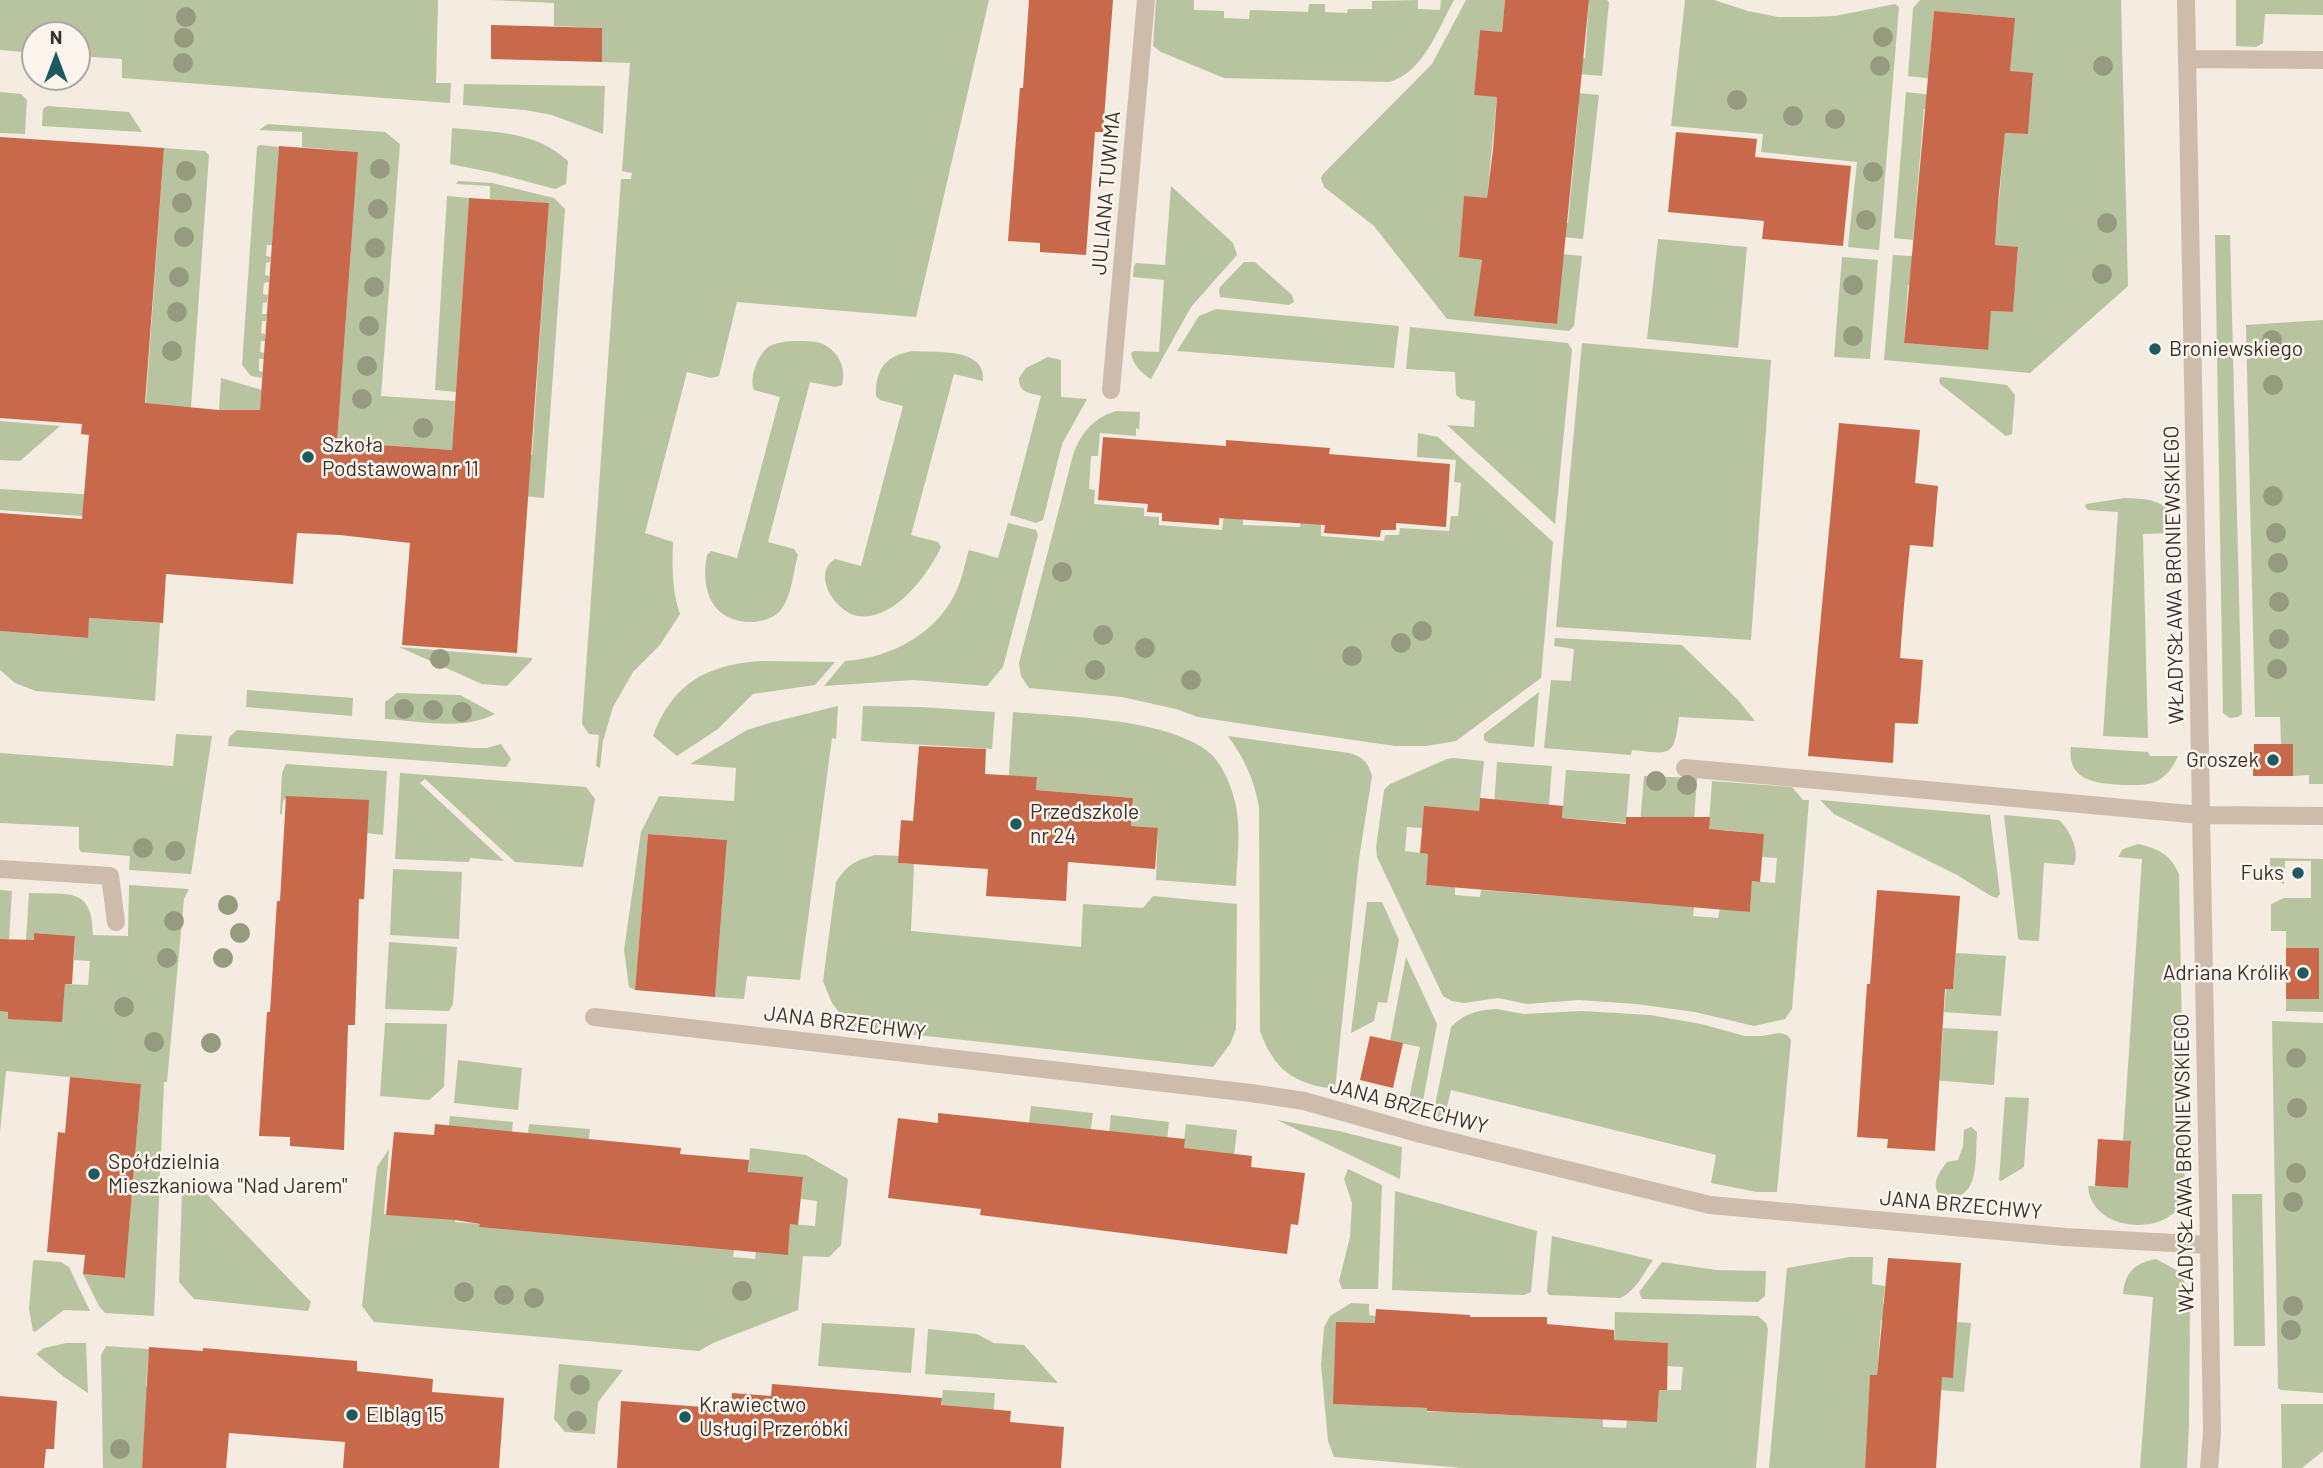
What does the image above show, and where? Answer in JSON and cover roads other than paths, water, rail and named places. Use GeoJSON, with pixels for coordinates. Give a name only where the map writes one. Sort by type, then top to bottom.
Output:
{"type":"FeatureCollection","features":[{"type":"Feature","properties":{"kind":"street","name":"JULIANA TUWIMA"},"geometry":{"type":"LineString","coordinates":[[1111,390],[1146,0]]}},
{"type":"Feature","properties":{"kind":"street","name":"WŁADYSŁAWA BRONIEWSKIEGO"},"geometry":{"type":"LineString","coordinates":[[2186,0],[2212,1433],[2209,1468]]}},
{"type":"Feature","properties":{"kind":"street"},"geometry":{"type":"LineString","coordinates":[[2188,59],[2323,60]]}},
{"type":"Feature","properties":{"kind":"street"},"geometry":{"type":"LineString","coordinates":[[1685,768],[2200,815],[2323,816]]}},
{"type":"Feature","properties":{"kind":"street"},"geometry":{"type":"LineString","coordinates":[[0,869],[110,876],[116,922]]}},
{"type":"Feature","properties":{"kind":"street","name":"JANA BRZECHWY"},"geometry":{"type":"LineString","coordinates":[[594,1017],[1291,1099],[1710,1205],[2066,1237],[2209,1245]]}},
{"type":"Feature","properties":{"kind":"place","name":"Broniewskiego"},"geometry":{"type":"Point","coordinates":[2155,349]}},
{"type":"Feature","properties":{"kind":"place","name":"Szkoła Podstawowa nr 11"},"geometry":{"type":"Point","coordinates":[308,457]}},
{"type":"Feature","properties":{"kind":"place","name":"Groszek"},"geometry":{"type":"Point","coordinates":[2273,760]}},
{"type":"Feature","properties":{"kind":"place","name":"Przedszkole nr 24"},"geometry":{"type":"Point","coordinates":[1016,824]}},
{"type":"Feature","properties":{"kind":"place","name":"Fuks"},"geometry":{"type":"Point","coordinates":[2298,873]}},
{"type":"Feature","properties":{"kind":"place","name":"Adriana Królik"},"geometry":{"type":"Point","coordinates":[2303,973]}},
{"type":"Feature","properties":{"kind":"place","name":"Spółdzielnia Mieszkaniowa \"Nad Jarem\""},"geometry":{"type":"Point","coordinates":[94,1174]}},
{"type":"Feature","properties":{"kind":"place","name":"Elbląg 15"},"geometry":{"type":"Point","coordinates":[352,1415]}},
{"type":"Feature","properties":{"kind":"place","name":"Krawiectwo Usługi Przeróbki"},"geometry":{"type":"Point","coordinates":[685,1417]}}]}
